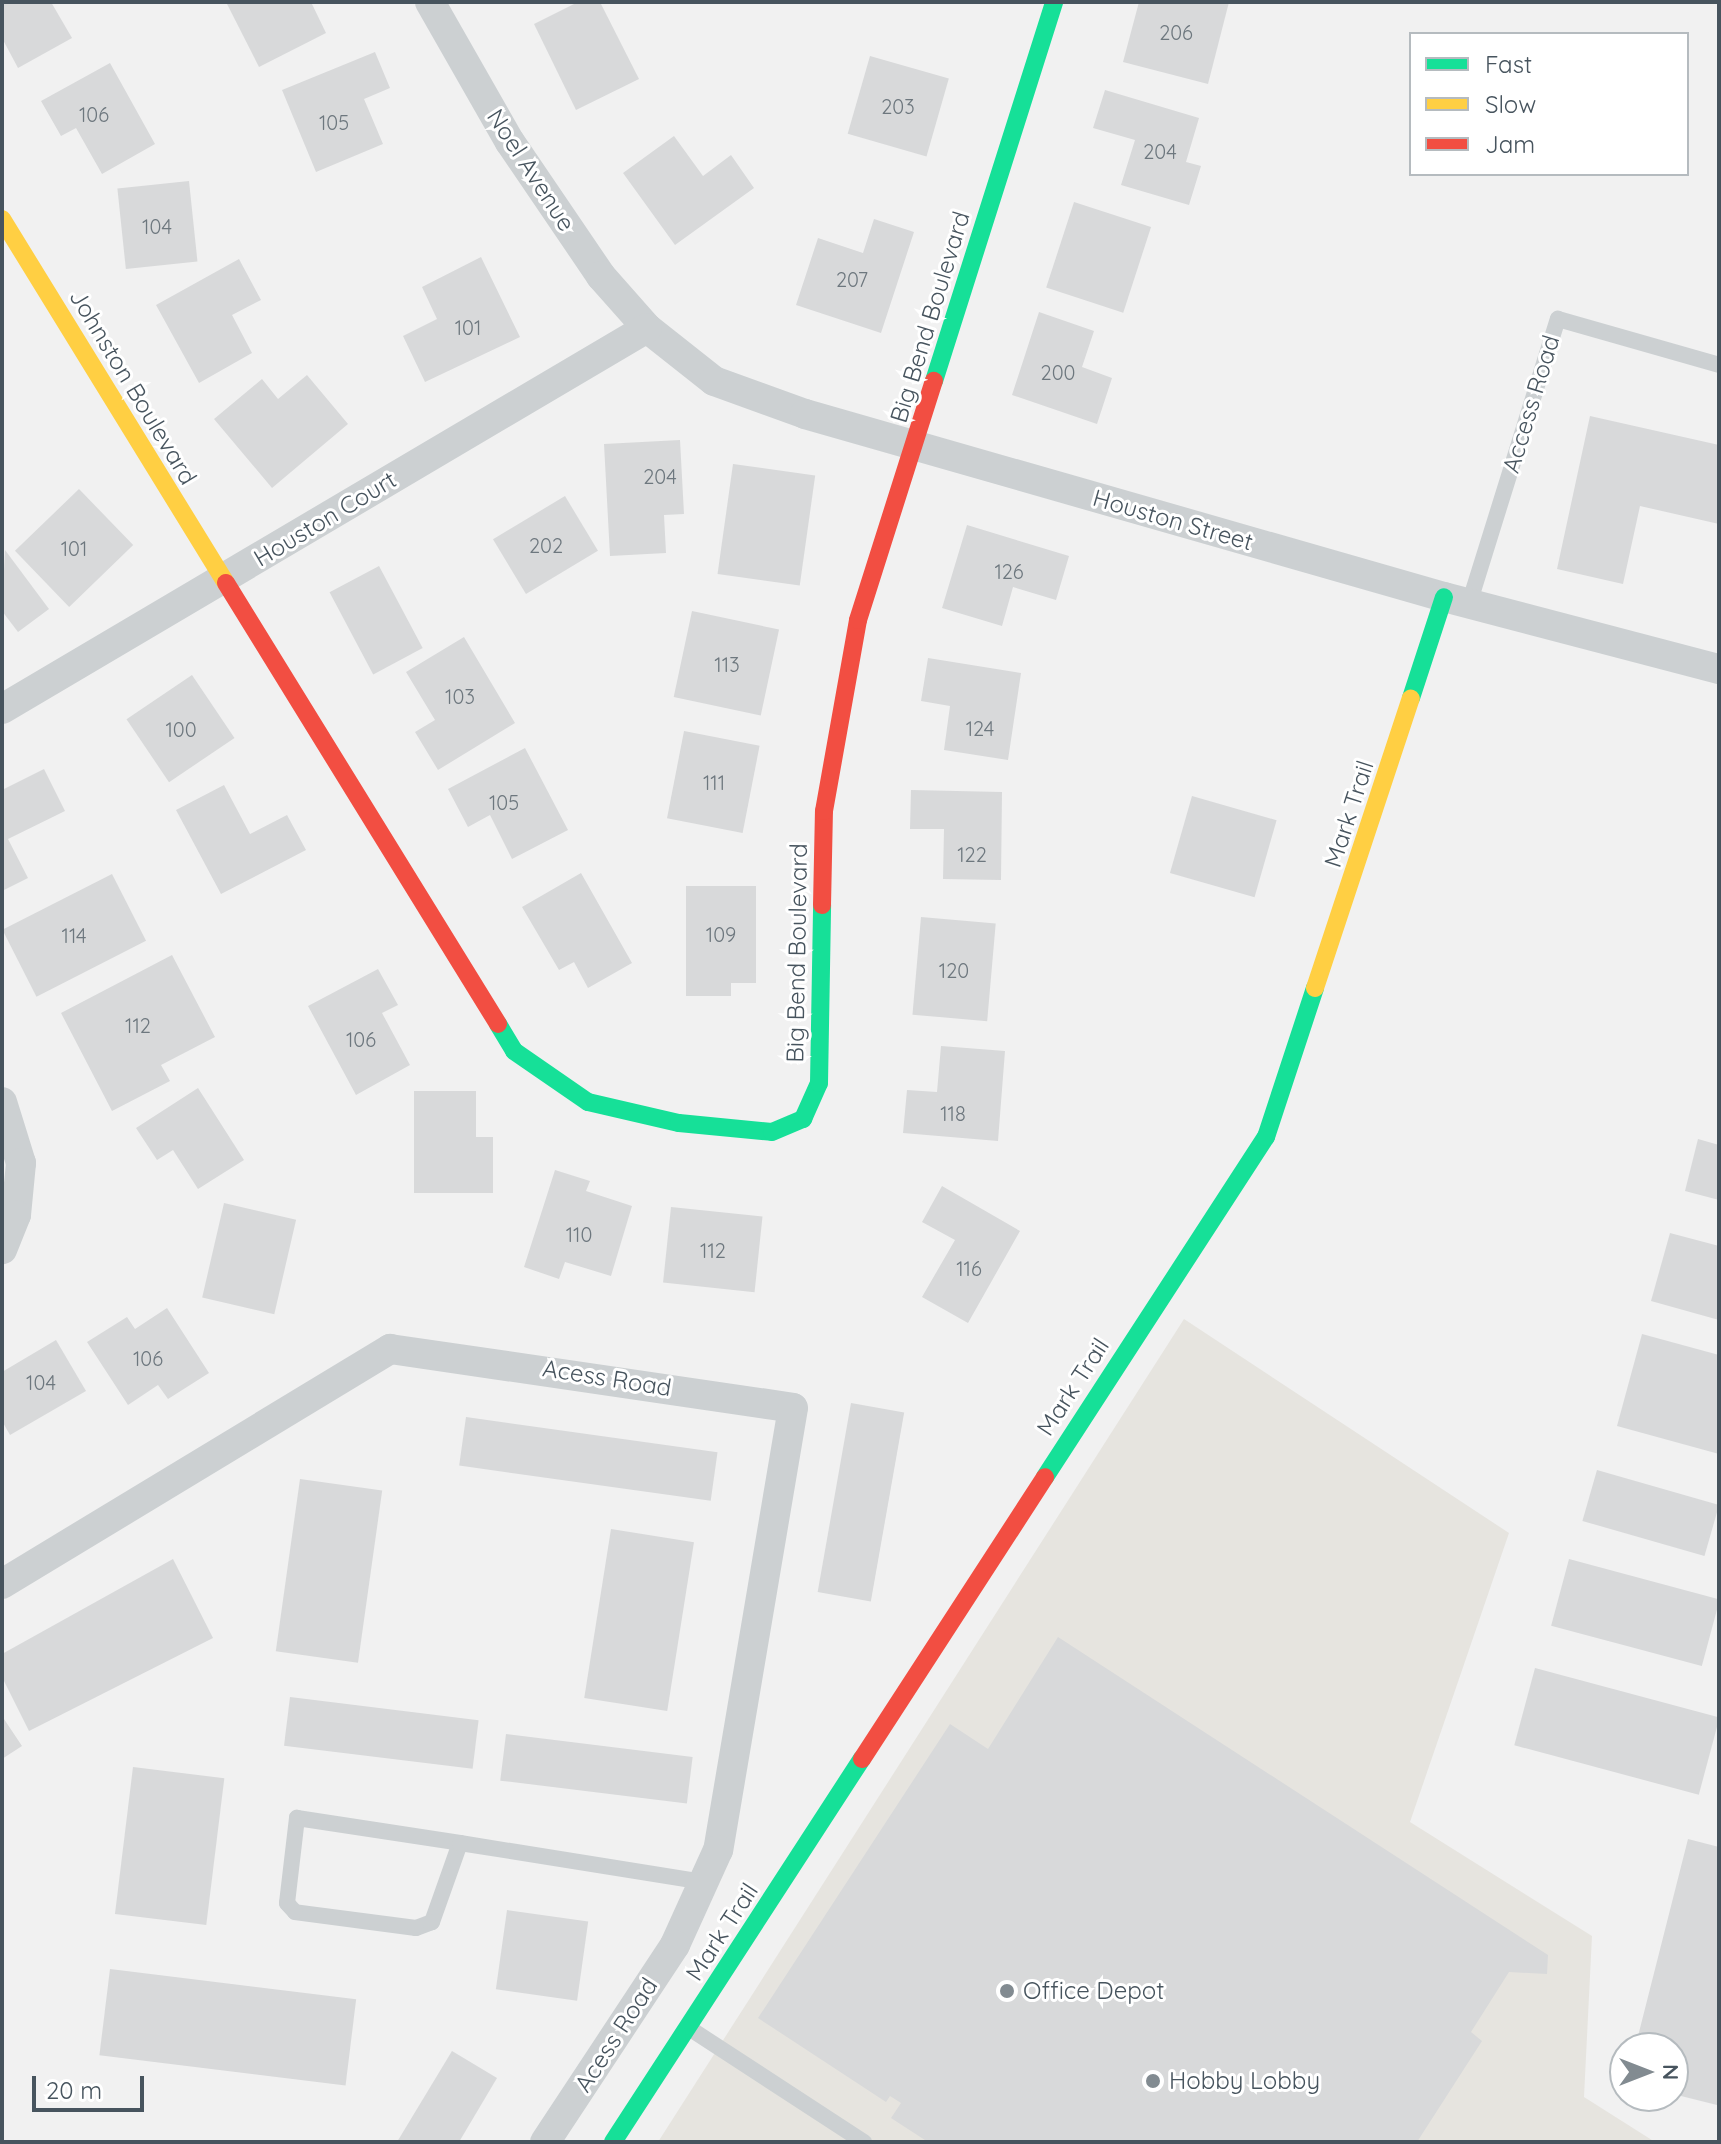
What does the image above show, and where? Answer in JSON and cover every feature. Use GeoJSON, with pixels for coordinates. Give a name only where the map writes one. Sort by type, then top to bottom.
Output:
{"type":"FeatureCollection","features":[{"type":"Feature","properties":{"kind":"street","name":"Noel Avenue"},"geometry":{"type":"LineString","coordinates":[[430,2],[510,142],[647,328]]}},
{"type":"Feature","properties":{"kind":"street","name":"Big Bend Boulevard"},"geometry":{"type":"LineString","coordinates":[[222,579],[514,1051],[588,1102],[679,1123],[772,1132],[803,1119],[819,1083],[824,811],[858,620],[1054,2]]}},
{"type":"Feature","properties":{"kind":"street","name":"Johnston Boulevard"},"geometry":{"type":"LineString","coordinates":[[2,219],[222,579]]}},
{"type":"Feature","properties":{"kind":"street","name":"Houston Street"},"geometry":{"type":"LineString","coordinates":[[647,328],[714,381],[915,446],[1456,600],[1719,669]]}},
{"type":"Feature","properties":{"kind":"street","name":"Houston Court"},"geometry":{"type":"LineString","coordinates":[[2,709],[647,328]]}},
{"type":"Feature","properties":{"kind":"street","name":"Mark Trail"},"geometry":{"type":"LineString","coordinates":[[613,2142],[1266,1137],[1456,600]]}},
{"type":"Feature","properties":{"kind":"street"},"geometry":{"type":"LineString","coordinates":[[2,1102],[21,1163],[16,1215],[2,1249]]}},
{"type":"Feature","properties":{"kind":"street","name":"Acess Road"},"geometry":{"type":"LineString","coordinates":[[2,1584],[390,1349],[793,1408],[718,1850],[675,1945],[545,2142]]}},
{"type":"Feature","properties":{"kind":"lane","name":"Access Road"},"geometry":{"type":"LineString","coordinates":[[1456,600],[1558,319],[1719,365]]}},
{"type":"Feature","properties":{"kind":"lane"},"geometry":{"type":"LineString","coordinates":[[460,1843],[432,1922],[416,1928],[295,1912],[287,1903],[297,1818],[460,1843],[703,1882]]}},
{"type":"Feature","properties":{"kind":"lane"},"geometry":{"type":"LineString","coordinates":[[689,2028],[864,2142]]}},
{"type":"Feature","properties":{"kind":"shaded area"},"geometry":{"type":"Polygon","coordinates":[[[1184,1319],[1509,1533],[1410,1822],[1592,1936],[1584,2097],[1655,2142],[658,2142],[1184,1319]]]}},
{"type":"Feature","properties":{"kind":"building"},"geometry":{"type":"Polygon","coordinates":[[[2,2],[51,2],[72,38],[18,68],[2,38],[2,2]]]}},
{"type":"Feature","properties":{"kind":"building"},"geometry":{"type":"Polygon","coordinates":[[[226,2],[311,2],[326,33],[259,67],[226,2]]]}},
{"type":"Feature","properties":{"kind":"building"},"geometry":{"type":"Polygon","coordinates":[[[578,2],[600,2],[639,79],[576,110],[534,24],[578,2]]]}},
{"type":"Feature","properties":{"kind":"building"},"geometry":{"type":"Polygon","coordinates":[[[1139,2],[1229,2],[1208,84],[1123,62],[1139,2]]]}},
{"type":"Feature","properties":{"kind":"building"},"geometry":{"type":"Polygon","coordinates":[[[375,52],[390,88],[364,99],[383,144],[316,172],[282,90],[375,52]]]}},
{"type":"Feature","properties":{"kind":"building"},"geometry":{"type":"Polygon","coordinates":[[[870,56],[949,79],[926,156],[848,134],[870,56]]]}},
{"type":"Feature","properties":{"kind":"building"},"geometry":{"type":"Polygon","coordinates":[[[110,63],[155,144],[102,174],[76,128],[61,136],[41,101],[110,63]]]}},
{"type":"Feature","properties":{"kind":"building"},"geometry":{"type":"Polygon","coordinates":[[[1105,90],[1199,118],[1186,162],[1201,166],[1189,205],[1121,185],[1135,140],[1093,128],[1105,90]]]}},
{"type":"Feature","properties":{"kind":"building"},"geometry":{"type":"Polygon","coordinates":[[[674,136],[703,176],[731,155],[754,188],[675,245],[623,173],[674,136]]]}},
{"type":"Feature","properties":{"kind":"building"},"geometry":{"type":"Polygon","coordinates":[[[189,181],[197,262],[126,269],[117,189],[189,181]]]}},
{"type":"Feature","properties":{"kind":"building"},"geometry":{"type":"Polygon","coordinates":[[[1074,202],[1151,227],[1123,313],[1046,288],[1074,202]]]}},
{"type":"Feature","properties":{"kind":"building"},"geometry":{"type":"Polygon","coordinates":[[[874,219],[914,232],[881,333],[796,305],[818,238],[863,253],[874,219]]]}},
{"type":"Feature","properties":{"kind":"building"},"geometry":{"type":"Polygon","coordinates":[[[481,257],[520,337],[425,382],[403,336],[437,319],[422,287],[481,257]]]}},
{"type":"Feature","properties":{"kind":"building"},"geometry":{"type":"Polygon","coordinates":[[[239,259],[261,300],[232,315],[252,353],[199,383],[156,305],[239,259]]]}},
{"type":"Feature","properties":{"kind":"building"},"geometry":{"type":"Polygon","coordinates":[[[1039,312],[1094,331],[1082,367],[1112,378],[1097,424],[1012,395],[1039,312]]]}},
{"type":"Feature","properties":{"kind":"building"},"geometry":{"type":"Polygon","coordinates":[[[307,375],[348,424],[272,488],[214,419],[262,379],[278,399],[307,375]]]}},
{"type":"Feature","properties":{"kind":"building"},"geometry":{"type":"Polygon","coordinates":[[[1590,416],[1719,445],[1719,524],[1640,506],[1623,584],[1557,569],[1590,416]]]}},
{"type":"Feature","properties":{"kind":"building"},"geometry":{"type":"Polygon","coordinates":[[[680,440],[684,514],[664,515],[666,553],[610,556],[604,444],[680,440]]]}},
{"type":"Feature","properties":{"kind":"building"},"geometry":{"type":"Polygon","coordinates":[[[733,464],[815,476],[800,585],[718,574],[733,464]]]}},
{"type":"Feature","properties":{"kind":"building"},"geometry":{"type":"Polygon","coordinates":[[[79,489],[133,545],[69,607],[15,551],[79,489]]]}},
{"type":"Feature","properties":{"kind":"building"},"geometry":{"type":"Polygon","coordinates":[[[565,496],[598,551],[526,594],[493,539],[565,496]]]}},
{"type":"Feature","properties":{"kind":"building"},"geometry":{"type":"Polygon","coordinates":[[[967,525],[1069,556],[1056,600],[1013,587],[1002,626],[942,608],[967,525]]]}},
{"type":"Feature","properties":{"kind":"building"},"geometry":{"type":"Polygon","coordinates":[[[5,550],[49,609],[18,632],[2,611],[5,550]]]}},
{"type":"Feature","properties":{"kind":"building"},"geometry":{"type":"Polygon","coordinates":[[[379,566],[423,648],[373,674],[330,592],[379,566]]]}},
{"type":"Feature","properties":{"kind":"building"},"geometry":{"type":"Polygon","coordinates":[[[692,611],[779,630],[761,716],[674,697],[692,611]]]}},
{"type":"Feature","properties":{"kind":"building"},"geometry":{"type":"Polygon","coordinates":[[[464,637],[515,723],[438,770],[415,732],[435,720],[406,672],[464,637]]]}},
{"type":"Feature","properties":{"kind":"building"},"geometry":{"type":"Polygon","coordinates":[[[928,658],[1021,673],[1008,760],[944,750],[950,706],[921,701],[928,658]]]}},
{"type":"Feature","properties":{"kind":"building"},"geometry":{"type":"Polygon","coordinates":[[[192,675],[234,738],[169,782],[127,719],[192,675]]]}},
{"type":"Feature","properties":{"kind":"building"},"geometry":{"type":"Polygon","coordinates":[[[684,731],[760,746],[743,833],[667,818],[684,731]]]}},
{"type":"Feature","properties":{"kind":"building"},"geometry":{"type":"Polygon","coordinates":[[[525,748],[568,830],[512,859],[490,815],[468,827],[448,789],[525,748]]]}},
{"type":"Feature","properties":{"kind":"building"},"geometry":{"type":"Polygon","coordinates":[[[44,769],[65,811],[8,839],[28,878],[2,891],[2,790],[44,769]]]}},
{"type":"Feature","properties":{"kind":"building"},"geometry":{"type":"Polygon","coordinates":[[[224,785],[250,834],[287,815],[306,850],[221,894],[176,810],[224,785]]]}},
{"type":"Feature","properties":{"kind":"building"},"geometry":{"type":"Polygon","coordinates":[[[911,790],[1002,792],[1001,880],[943,879],[944,829],[910,829],[911,790]]]}},
{"type":"Feature","properties":{"kind":"building"},"geometry":{"type":"Polygon","coordinates":[[[1192,796],[1277,820],[1255,897],[1170,873],[1192,796]]]}},
{"type":"Feature","properties":{"kind":"building"},"geometry":{"type":"Polygon","coordinates":[[[581,873],[632,963],[588,988],[574,962],[559,970],[522,907],[581,873]]]}},
{"type":"Feature","properties":{"kind":"building"},"geometry":{"type":"Polygon","coordinates":[[[112,874],[146,941],[36,997],[2,930],[112,874]]]}},
{"type":"Feature","properties":{"kind":"building"},"geometry":{"type":"Polygon","coordinates":[[[686,886],[756,886],[756,983],[731,983],[731,996],[686,996],[686,886]]]}},
{"type":"Feature","properties":{"kind":"building"},"geometry":{"type":"Polygon","coordinates":[[[921,917],[996,924],[987,1021],[912,1015],[921,917]]]}},
{"type":"Feature","properties":{"kind":"building"},"geometry":{"type":"Polygon","coordinates":[[[172,955],[215,1037],[161,1065],[170,1081],[112,1111],[61,1013],[172,955]]]}},
{"type":"Feature","properties":{"kind":"building"},"geometry":{"type":"Polygon","coordinates":[[[378,969],[398,1005],[382,1013],[410,1065],[356,1095],[308,1006],[378,969]]]}},
{"type":"Feature","properties":{"kind":"building"},"geometry":{"type":"Polygon","coordinates":[[[941,1046],[1005,1051],[998,1141],[903,1133],[907,1090],[937,1092],[941,1046]]]}},
{"type":"Feature","properties":{"kind":"building"},"geometry":{"type":"Polygon","coordinates":[[[198,1088],[244,1160],[198,1189],[173,1150],[157,1160],[136,1128],[198,1088]]]}},
{"type":"Feature","properties":{"kind":"building"},"geometry":{"type":"Polygon","coordinates":[[[414,1091],[476,1091],[476,1137],[493,1137],[493,1193],[414,1193],[414,1091]]]}},
{"type":"Feature","properties":{"kind":"building"},"geometry":{"type":"Polygon","coordinates":[[[1698,1139],[1719,1145],[1719,1200],[1685,1191],[1698,1139]]]}},
{"type":"Feature","properties":{"kind":"building"},"geometry":{"type":"Polygon","coordinates":[[[555,1170],[590,1181],[586,1191],[632,1206],[611,1276],[565,1262],[559,1279],[524,1267],[555,1170]]]}},
{"type":"Feature","properties":{"kind":"building"},"geometry":{"type":"Polygon","coordinates":[[[942,1186],[1020,1231],[968,1323],[922,1297],[955,1240],[922,1222],[942,1186]]]}},
{"type":"Feature","properties":{"kind":"building"},"geometry":{"type":"Polygon","coordinates":[[[224,1203],[296,1220],[274,1314],[202,1298],[224,1203]]]}},
{"type":"Feature","properties":{"kind":"building"},"geometry":{"type":"Polygon","coordinates":[[[671,1207],[762,1217],[755,1292],[663,1283],[671,1207]]]}},
{"type":"Feature","properties":{"kind":"building"},"geometry":{"type":"Polygon","coordinates":[[[1670,1233],[1719,1246],[1719,1320],[1651,1301],[1670,1233]]]}},
{"type":"Feature","properties":{"kind":"building"},"geometry":{"type":"Polygon","coordinates":[[[167,1308],[209,1373],[168,1399],[158,1385],[128,1405],[87,1342],[127,1317],[135,1329],[167,1308]]]}},
{"type":"Feature","properties":{"kind":"building"},"geometry":{"type":"Polygon","coordinates":[[[1642,1334],[1719,1355],[1719,1454],[1617,1426],[1642,1334]]]}},
{"type":"Feature","properties":{"kind":"building"},"geometry":{"type":"Polygon","coordinates":[[[56,1340],[86,1391],[10,1435],[2,1421],[2,1372],[56,1340]]]}},
{"type":"Feature","properties":{"kind":"building"},"geometry":{"type":"Polygon","coordinates":[[[851,1403],[904,1412],[871,1601],[818,1592],[851,1403]]]}},
{"type":"Feature","properties":{"kind":"building"},"geometry":{"type":"Polygon","coordinates":[[[466,1417],[718,1452],[711,1501],[459,1466],[466,1417]]]}},
{"type":"Feature","properties":{"kind":"building"},"geometry":{"type":"Polygon","coordinates":[[[1597,1470],[1719,1505],[1704,1556],[1582,1521],[1597,1470]]]}},
{"type":"Feature","properties":{"kind":"building"},"geometry":{"type":"Polygon","coordinates":[[[300,1479],[382,1491],[358,1663],[276,1651],[300,1479]]]}},
{"type":"Feature","properties":{"kind":"building"},"geometry":{"type":"Polygon","coordinates":[[[611,1529],[694,1542],[667,1711],[584,1698],[611,1529]]]}},
{"type":"Feature","properties":{"kind":"building"},"geometry":{"type":"Polygon","coordinates":[[[173,1559],[213,1638],[29,1731],[2,1677],[2,1654],[173,1559]]]}},
{"type":"Feature","properties":{"kind":"building"},"geometry":{"type":"Polygon","coordinates":[[[1569,1559],[1719,1599],[1702,1666],[1551,1626],[1569,1559]]]}},
{"type":"Feature","properties":{"kind":"building"},"geometry":{"type":"Polygon","coordinates":[[[1058,1637],[1548,1955],[1547,1974],[1509,1972],[1471,2032],[1482,2041],[1417,2142],[928,2142],[891,2118],[901,2103],[890,2096],[886,2102],[758,2018],[950,1724],[988,1749],[1058,1637]]]}},
{"type":"Feature","properties":{"kind":"building"},"geometry":{"type":"Polygon","coordinates":[[[1535,1668],[1719,1717],[1699,1795],[1514,1745],[1535,1668]]]}},
{"type":"Feature","properties":{"kind":"building"},"geometry":{"type":"Polygon","coordinates":[[[290,1697],[479,1720],[473,1769],[284,1746],[290,1697]]]}},
{"type":"Feature","properties":{"kind":"building"},"geometry":{"type":"Polygon","coordinates":[[[2,1716],[22,1746],[2,1759],[2,1716]]]}},
{"type":"Feature","properties":{"kind":"building"},"geometry":{"type":"Polygon","coordinates":[[[506,1734],[693,1757],[687,1804],[500,1781],[506,1734]]]}},
{"type":"Feature","properties":{"kind":"building"},"geometry":{"type":"Polygon","coordinates":[[[133,1767],[224,1778],[206,1925],[115,1914],[133,1767]]]}},
{"type":"Feature","properties":{"kind":"building"},"geometry":{"type":"Polygon","coordinates":[[[1688,1839],[1719,1847],[1717,2105],[1689,2098],[1689,2032],[1639,2032],[1688,1839]]]}},
{"type":"Feature","properties":{"kind":"building"},"geometry":{"type":"Polygon","coordinates":[[[507,1910],[588,1921],[577,2001],[496,1989],[507,1910]]]}},
{"type":"Feature","properties":{"kind":"building"},"geometry":{"type":"Polygon","coordinates":[[[110,1969],[356,1999],[346,2086],[99,2055],[110,1969]]]}},
{"type":"Feature","properties":{"kind":"building"},"geometry":{"type":"Polygon","coordinates":[[[452,2051],[497,2078],[459,2142],[397,2142],[452,2051]]]}},
{"type":"Feature","properties":{"kind":"traffic: fast"},"geometry":{"type":"LineString","coordinates":[[934,381],[1054,2]]}},
{"type":"Feature","properties":{"kind":"traffic: fast"},"geometry":{"type":"LineString","coordinates":[[1411,698],[1444,597]]}},
{"type":"Feature","properties":{"kind":"traffic: fast"},"geometry":{"type":"LineString","coordinates":[[498,1024],[514,1051],[588,1102],[679,1123],[772,1132],[803,1119],[819,1083],[822,905]]}},
{"type":"Feature","properties":{"kind":"traffic: fast"},"geometry":{"type":"LineString","coordinates":[[1045,1477],[1266,1137],[1315,988]]}},
{"type":"Feature","properties":{"kind":"traffic: fast"},"geometry":{"type":"LineString","coordinates":[[613,2142],[862,1759]]}},
{"type":"Feature","properties":{"kind":"traffic: slow"},"geometry":{"type":"LineString","coordinates":[[2,219],[226,583]]}},
{"type":"Feature","properties":{"kind":"traffic: slow"},"geometry":{"type":"LineString","coordinates":[[1315,988],[1411,698]]}},
{"type":"Feature","properties":{"kind":"traffic: jam"},"geometry":{"type":"LineString","coordinates":[[822,905],[824,811],[858,620],[934,381]]}},
{"type":"Feature","properties":{"kind":"traffic: jam"},"geometry":{"type":"LineString","coordinates":[[226,583],[498,1024]]}},
{"type":"Feature","properties":{"kind":"traffic: jam"},"geometry":{"type":"LineString","coordinates":[[862,1759],[1045,1477]]}},
{"type":"Feature","properties":{"kind":"place","name":"Office Depot"},"geometry":{"type":"Point","coordinates":[1007,1991]}},
{"type":"Feature","properties":{"kind":"place","name":"Hobby Lobby"},"geometry":{"type":"Point","coordinates":[1153,2081]}}]}
